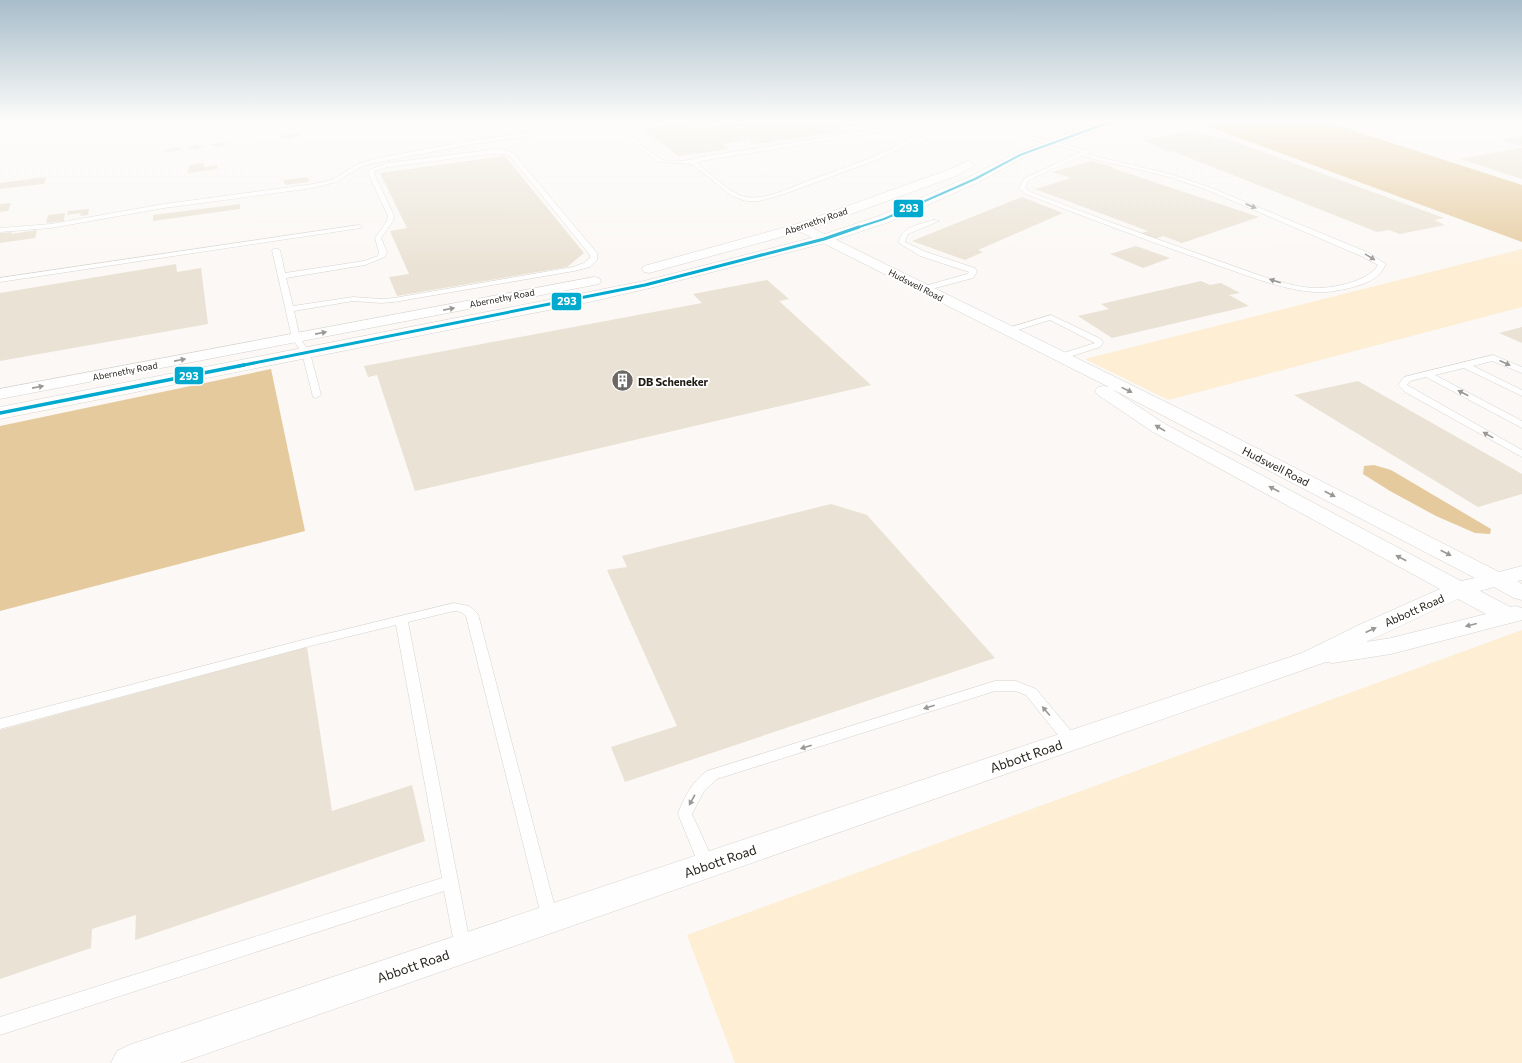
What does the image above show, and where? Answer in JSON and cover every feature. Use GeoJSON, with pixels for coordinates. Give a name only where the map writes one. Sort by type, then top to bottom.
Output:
{"type":"FeatureCollection","features":[{"type":"Feature","properties":{"kind":"main road","name":"Abernethy Road"},"geometry":{"type":"LineString","coordinates":[[0,394],[634,273],[802,228],[957,171]]}},
{"type":"Feature","properties":{"kind":"main road","name":"Abernethy Road"},"geometry":{"type":"LineString","coordinates":[[0,413],[645,285],[824,239],[891,216],[991,171]]}},
{"type":"Feature","properties":{"kind":"street","name":"Hudswell Road"},"geometry":{"type":"LineString","coordinates":[[802,228],[1174,413],[1522,593]]}},
{"type":"Feature","properties":{"kind":"street","name":"Hudswell Road"},"geometry":{"type":"LineString","coordinates":[[1030,342],[1159,428],[1460,589],[1515,614]]}},
{"type":"Feature","properties":{"kind":"street","name":"Abbott Road"},"geometry":{"type":"LineString","coordinates":[[129,1063],[1311,659],[1369,630],[1460,589],[1522,573]]}},
{"type":"Feature","properties":{"kind":"street","name":"Abbott Road"},"geometry":{"type":"LineString","coordinates":[[1311,659],[1391,646],[1515,614]]}},
{"type":"Feature","properties":{"kind":"lane"},"geometry":{"type":"LineString","coordinates":[[0,230],[51,226],[112,217],[164,206],[313,186],[334,181],[351,171]]}},
{"type":"Feature","properties":{"kind":"lane"},"geometry":{"type":"LineString","coordinates":[[282,276],[365,263],[381,257],[383,252],[378,238],[390,221],[391,216],[371,173],[373,171]]}},
{"type":"Feature","properties":{"kind":"lane"},"geometry":{"type":"LineString","coordinates":[[289,309],[353,299],[381,301],[394,300],[574,269],[587,265],[594,258],[594,255],[525,171]]}},
{"type":"Feature","properties":{"kind":"lane"},"geometry":{"type":"LineString","coordinates":[[702,171],[734,195],[746,199],[759,199],[845,171]]}},
{"type":"Feature","properties":{"kind":"lane"},"geometry":{"type":"LineString","coordinates":[[1045,171],[1027,179],[1022,188],[1028,194],[1172,246],[1290,286],[1311,290],[1323,290],[1369,279],[1379,270],[1382,264],[1364,254],[1207,188],[1151,171]]}},
{"type":"Feature","properties":{"kind":"lane"},"geometry":{"type":"LineString","coordinates":[[924,289],[970,276],[973,272],[972,270],[923,254],[902,243],[902,238],[905,233],[936,221]]}},
{"type":"Feature","properties":{"kind":"lane"},"geometry":{"type":"LineString","coordinates":[[0,280],[359,227]]}},
{"type":"Feature","properties":{"kind":"lane"},"geometry":{"type":"LineString","coordinates":[[276,250],[296,338],[306,353],[316,395]]}},
{"type":"Feature","properties":{"kind":"lane"},"geometry":{"type":"LineString","coordinates":[[1008,331],[1052,317],[1098,341],[1099,343],[1097,345],[1060,357]]}},
{"type":"Feature","properties":{"kind":"lane"},"geometry":{"type":"LineString","coordinates":[[1522,370],[1493,358],[1407,379],[1402,385],[1408,390],[1522,454]]}},
{"type":"Feature","properties":{"kind":"lane"},"geometry":{"type":"LineString","coordinates":[[1465,365],[1522,393]]}},
{"type":"Feature","properties":{"kind":"lane"},"geometry":{"type":"LineString","coordinates":[[1427,374],[1522,425]]}},
{"type":"Feature","properties":{"kind":"lane"},"geometry":{"type":"LineString","coordinates":[[0,724],[401,620],[454,607],[466,608],[472,614],[550,919]]}},
{"type":"Feature","properties":{"kind":"lane"},"geometry":{"type":"LineString","coordinates":[[401,620],[463,949]]}},
{"type":"Feature","properties":{"kind":"lane"},"geometry":{"type":"LineString","coordinates":[[707,865],[685,814],[691,800],[704,780],[712,775],[995,686],[1016,686],[1031,692],[1071,741]]}},
{"type":"Feature","properties":{"kind":"lane"},"geometry":{"type":"LineString","coordinates":[[0,1026],[450,882]]}},
{"type":"Feature","properties":{"kind":"shaded area"},"geometry":{"type":"Polygon","coordinates":[[[1328,171],[1477,171],[1522,185],[1522,242],[1328,171]]]}},
{"type":"Feature","properties":{"kind":"shaded area"},"geometry":{"type":"Polygon","coordinates":[[[1522,249],[1522,307],[1168,400],[1085,359],[1522,249]]]}},
{"type":"Feature","properties":{"kind":"shaded area"},"geometry":{"type":"Polygon","coordinates":[[[271,369],[305,531],[0,611],[0,426],[271,369]]]}},
{"type":"Feature","properties":{"kind":"shaded area"},"geometry":{"type":"Polygon","coordinates":[[[1374,465],[1391,470],[1491,529],[1490,534],[1475,533],[1436,516],[1390,491],[1363,474],[1364,466],[1374,465]]]}},
{"type":"Feature","properties":{"kind":"shaded area"},"geometry":{"type":"Polygon","coordinates":[[[1522,630],[1522,1063],[735,1063],[687,935],[1522,630]]]}},
{"type":"Feature","properties":{"kind":"building"},"geometry":{"type":"Polygon","coordinates":[[[188,171],[205,171],[187,173],[188,171]]]}},
{"type":"Feature","properties":{"kind":"building"},"geometry":{"type":"Polygon","coordinates":[[[398,171],[517,171],[584,253],[567,267],[397,296],[389,277],[409,274],[390,231],[407,228],[380,173],[398,171]]]}},
{"type":"Feature","properties":{"kind":"building"},"geometry":{"type":"Polygon","coordinates":[[[1057,171],[1120,171],[1259,217],[1182,243],[1163,236],[1155,239],[1141,233],[1148,231],[1035,189],[1071,178],[1052,172],[1057,171]]]}},
{"type":"Feature","properties":{"kind":"building"},"geometry":{"type":"Polygon","coordinates":[[[1222,171],[1314,171],[1444,218],[1434,220],[1445,225],[1400,234],[1389,230],[1377,232],[1222,171]]]}},
{"type":"Feature","properties":{"kind":"building"},"geometry":{"type":"Polygon","coordinates":[[[1496,171],[1522,171],[1522,179],[1496,171]]]}},
{"type":"Feature","properties":{"kind":"building"},"geometry":{"type":"Polygon","coordinates":[[[46,177],[44,184],[0,189],[0,183],[46,177]]]}},
{"type":"Feature","properties":{"kind":"building"},"geometry":{"type":"Polygon","coordinates":[[[307,177],[309,182],[285,185],[283,180],[307,177]]]}},
{"type":"Feature","properties":{"kind":"building"},"geometry":{"type":"Polygon","coordinates":[[[1022,197],[1063,213],[978,250],[983,252],[965,260],[912,241],[1022,197]]]}},
{"type":"Feature","properties":{"kind":"building"},"geometry":{"type":"Polygon","coordinates":[[[11,203],[8,211],[0,212],[0,204],[11,203]]]}},
{"type":"Feature","properties":{"kind":"building"},"geometry":{"type":"Polygon","coordinates":[[[240,204],[240,209],[153,221],[153,215],[240,204]]]}},
{"type":"Feature","properties":{"kind":"building"},"geometry":{"type":"Polygon","coordinates":[[[89,209],[88,215],[80,216],[81,213],[67,215],[68,211],[89,209]]]}},
{"type":"Feature","properties":{"kind":"building"},"geometry":{"type":"Polygon","coordinates":[[[65,213],[64,221],[46,223],[48,215],[65,213]]]}},
{"type":"Feature","properties":{"kind":"building"},"geometry":{"type":"Polygon","coordinates":[[[37,230],[35,238],[0,243],[0,233],[12,232],[11,234],[37,230]]]}},
{"type":"Feature","properties":{"kind":"building"},"geometry":{"type":"Polygon","coordinates":[[[1136,246],[1170,258],[1143,268],[1110,254],[1136,246]]]}},
{"type":"Feature","properties":{"kind":"building"},"geometry":{"type":"Polygon","coordinates":[[[176,264],[177,272],[201,268],[208,324],[0,361],[0,293],[176,264]]]}},
{"type":"Feature","properties":{"kind":"building","name":"DB Scheneker"},"geometry":{"type":"Polygon","coordinates":[[[767,280],[789,299],[779,301],[871,385],[415,491],[377,375],[368,377],[364,366],[702,303],[693,294],[767,280]]]}},
{"type":"Feature","properties":{"kind":"building"},"geometry":{"type":"Polygon","coordinates":[[[1201,281],[1210,285],[1221,283],[1240,293],[1229,295],[1249,306],[1112,338],[1078,316],[1109,309],[1101,304],[1201,281]]]}},
{"type":"Feature","properties":{"kind":"building"},"geometry":{"type":"Polygon","coordinates":[[[1522,327],[1522,343],[1499,333],[1522,327]]]}},
{"type":"Feature","properties":{"kind":"building"},"geometry":{"type":"Polygon","coordinates":[[[1358,381],[1522,474],[1522,494],[1478,507],[1294,395],[1358,381]]]}},
{"type":"Feature","properties":{"kind":"building"},"geometry":{"type":"Polygon","coordinates":[[[831,504],[867,515],[995,658],[625,782],[611,747],[677,726],[607,570],[627,567],[622,556],[831,504]]]}},
{"type":"Feature","properties":{"kind":"building"},"geometry":{"type":"Polygon","coordinates":[[[307,647],[332,811],[412,785],[425,841],[135,940],[136,915],[92,929],[91,948],[0,979],[0,730],[307,647]]]}},
{"type":"Feature","properties":{"kind":"transit line","name":"293"},"geometry":{"type":"LineString","coordinates":[[0,413],[645,285],[824,239],[884,219],[991,171]]}},
{"type":"Feature","properties":{"kind":"place","name":"DB Scheneker"},"geometry":{"type":"Point","coordinates":[623,381]}}]}
